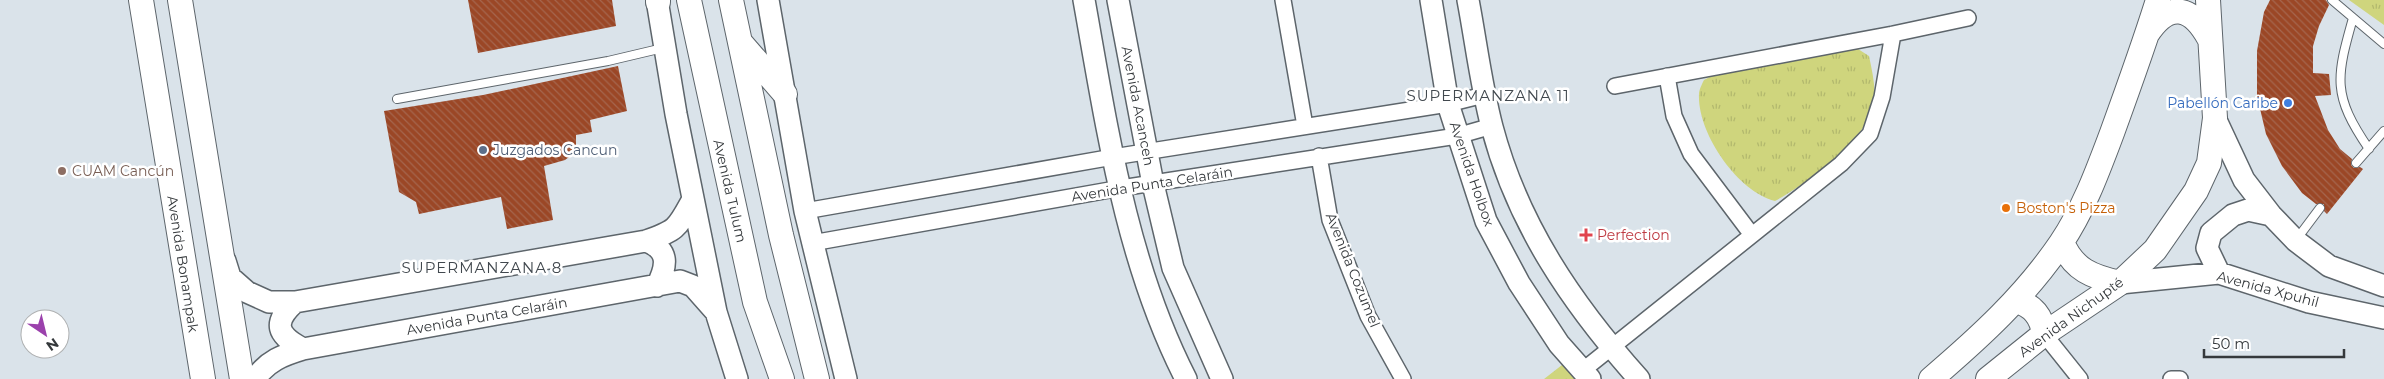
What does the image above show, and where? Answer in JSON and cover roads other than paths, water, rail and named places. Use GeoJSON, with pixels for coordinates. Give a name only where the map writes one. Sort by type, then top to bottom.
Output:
{"type":"FeatureCollection","features":[{"type":"Feature","properties":{"kind":"main road","name":"Avenida Bonampak"},"geometry":{"type":"LineString","coordinates":[[141,0],[203,379]]}},
{"type":"Feature","properties":{"kind":"main road"},"geometry":{"type":"LineString","coordinates":[[180,0],[242,379]]}},
{"type":"Feature","properties":{"kind":"main road","name":"Avenida Tulum"},"geometry":{"type":"LineString","coordinates":[[690,0],[755,302],[782,379]]}},
{"type":"Feature","properties":{"kind":"main road"},"geometry":{"type":"LineString","coordinates":[[731,0],[781,235],[817,379]]}},
{"type":"Feature","properties":{"kind":"main road"},"geometry":{"type":"LineString","coordinates":[[1931,379],[1985,332],[2016,301],[2062,242],[2094,181],[2158,0]]}},
{"type":"Feature","properties":{"kind":"main road","name":"Avenida Nichupté"},"geometry":{"type":"LineString","coordinates":[[1988,379],[2044,334],[2120,283],[2155,250],[2196,192],[2208,163],[2215,118],[2208,0]]}},
{"type":"Feature","properties":{"kind":"main road"},"geometry":{"type":"LineString","coordinates":[[2147,35],[2163,17],[2180,12],[2194,16],[2200,22],[2209,38]]}},
{"type":"Feature","properties":{"kind":"main road"},"geometry":{"type":"LineString","coordinates":[[738,40],[785,94]]}},
{"type":"Feature","properties":{"kind":"main road"},"geometry":{"type":"LineString","coordinates":[[2062,242],[2069,257],[2081,270],[2091,276],[2120,283]]}},
{"type":"Feature","properties":{"kind":"main road"},"geometry":{"type":"LineString","coordinates":[[2016,301],[2034,311],[2040,318],[2044,334]]}},
{"type":"Feature","properties":{"kind":"street"},"geometry":{"type":"LineString","coordinates":[[768,0],[805,211],[846,379]]}},
{"type":"Feature","properties":{"kind":"street"},"geometry":{"type":"LineString","coordinates":[[1084,0],[1113,157],[1140,266],[1173,353],[1186,379]]}},
{"type":"Feature","properties":{"kind":"street","name":"Avenida Acanceh"},"geometry":{"type":"LineString","coordinates":[[1118,0],[1148,152],[1152,184],[1173,268],[1222,379]]}},
{"type":"Feature","properties":{"kind":"street"},"geometry":{"type":"LineString","coordinates":[[1283,0],[1304,126]]}},
{"type":"Feature","properties":{"kind":"street","name":"Avenida Holbox"},"geometry":{"type":"LineString","coordinates":[[1431,0],[1448,104],[1486,221],[1518,284],[1559,344],[1586,375]]}},
{"type":"Feature","properties":{"kind":"street"},"geometry":{"type":"LineString","coordinates":[[1468,0],[1484,95],[1492,126],[1516,198],[1547,258],[1584,314],[1639,379]]}},
{"type":"Feature","properties":{"kind":"street"},"geometry":{"type":"LineString","coordinates":[[658,1],[665,47],[716,312],[737,379]]}},
{"type":"Feature","properties":{"kind":"street"},"geometry":{"type":"LineString","coordinates":[[1614,86],[1893,34],[1968,18]]}},
{"type":"Feature","properties":{"kind":"street"},"geometry":{"type":"LineString","coordinates":[[1586,375],[1611,348],[1841,164],[1870,134],[1882,97],[1893,34]]}},
{"type":"Feature","properties":{"kind":"street"},"geometry":{"type":"LineString","coordinates":[[1667,76],[1674,116],[1691,154],[1752,235]]}},
{"type":"Feature","properties":{"kind":"street"},"geometry":{"type":"LineString","coordinates":[[805,211],[1113,157],[1448,104],[1484,95]]}},
{"type":"Feature","properties":{"kind":"street"},"geometry":{"type":"LineString","coordinates":[[2215,118],[2244,180],[2271,215],[2296,241],[2329,266],[2384,286]]}},
{"type":"Feature","properties":{"kind":"street","name":"Avenida Punta Celaráin"},"geometry":{"type":"LineString","coordinates":[[812,243],[1121,188],[1457,136],[1492,126]]}},
{"type":"Feature","properties":{"kind":"street","name":"Avenida Cozumel"},"geometry":{"type":"LineString","coordinates":[[1319,156],[1330,220],[1368,316],[1403,379]]}},
{"type":"Feature","properties":{"kind":"street"},"geometry":{"type":"LineString","coordinates":[[220,243],[230,278],[247,292],[269,302],[296,302],[646,241],[670,233],[679,224],[694,199]]}},
{"type":"Feature","properties":{"kind":"street"},"geometry":{"type":"LineString","coordinates":[[2219,273],[2207,248],[2211,233],[2233,216],[2248,210],[2271,215]]}},
{"type":"Feature","properties":{"kind":"street"},"geometry":{"type":"LineString","coordinates":[[646,241],[657,245],[664,258],[665,270],[657,286]]}},
{"type":"Feature","properties":{"kind":"street","name":"Avenida Xpuhil"},"geometry":{"type":"LineString","coordinates":[[2120,283],[2219,273],[2309,302],[2384,318]]}},
{"type":"Feature","properties":{"kind":"street","name":"Avenida Punta Celaráin"},"geometry":{"type":"LineString","coordinates":[[255,379],[261,370],[277,358],[303,349],[680,281],[693,286],[716,312]]}},
{"type":"Feature","properties":{"kind":"street"},"geometry":{"type":"LineString","coordinates":[[296,302],[283,313],[280,327],[286,340],[303,349]]}},
{"type":"Feature","properties":{"kind":"street"},"geometry":{"type":"LineString","coordinates":[[2044,334],[2080,379]]}},
{"type":"Feature","properties":{"kind":"street"},"geometry":{"type":"LineString","coordinates":[[2171,379],[2180,379]]}},
{"type":"Feature","properties":{"kind":"lane"},"geometry":{"type":"LineString","coordinates":[[2332,0],[2384,44]]}},
{"type":"Feature","properties":{"kind":"lane"},"geometry":{"type":"LineString","coordinates":[[2353,18],[2341,60],[2342,101],[2350,122],[2368,149]]}},
{"type":"Feature","properties":{"kind":"lane"},"geometry":{"type":"LineString","coordinates":[[397,99],[608,61],[665,47]]}},
{"type":"Feature","properties":{"kind":"lane"},"geometry":{"type":"LineString","coordinates":[[2356,163],[2384,131]]}},
{"type":"Feature","properties":{"kind":"lane"},"geometry":{"type":"LineString","coordinates":[[2296,241],[2320,208]]}},
{"type":"Feature","properties":{"kind":"place","name":"Pabellón Caribe"},"geometry":{"type":"Point","coordinates":[2288,103]}},
{"type":"Feature","properties":{"kind":"place","name":"Juzgados Cancun"},"geometry":{"type":"Point","coordinates":[483,150]}},
{"type":"Feature","properties":{"kind":"place","name":"CUAM Cancún"},"geometry":{"type":"Point","coordinates":[62,171]}},
{"type":"Feature","properties":{"kind":"place","name":"Boston's Pizza"},"geometry":{"type":"Point","coordinates":[2006,208]}},
{"type":"Feature","properties":{"kind":"place","name":"Perfection"},"geometry":{"type":"Point","coordinates":[1586,235]}},
{"type":"Feature","properties":{"kind":"district","name":"SUPERMANZANA 11"},"geometry":{"type":"Point","coordinates":[1488,96]}},
{"type":"Feature","properties":{"kind":"district","name":"SUPERMANZANA 8"},"geometry":{"type":"Point","coordinates":[482,268]}}]}
